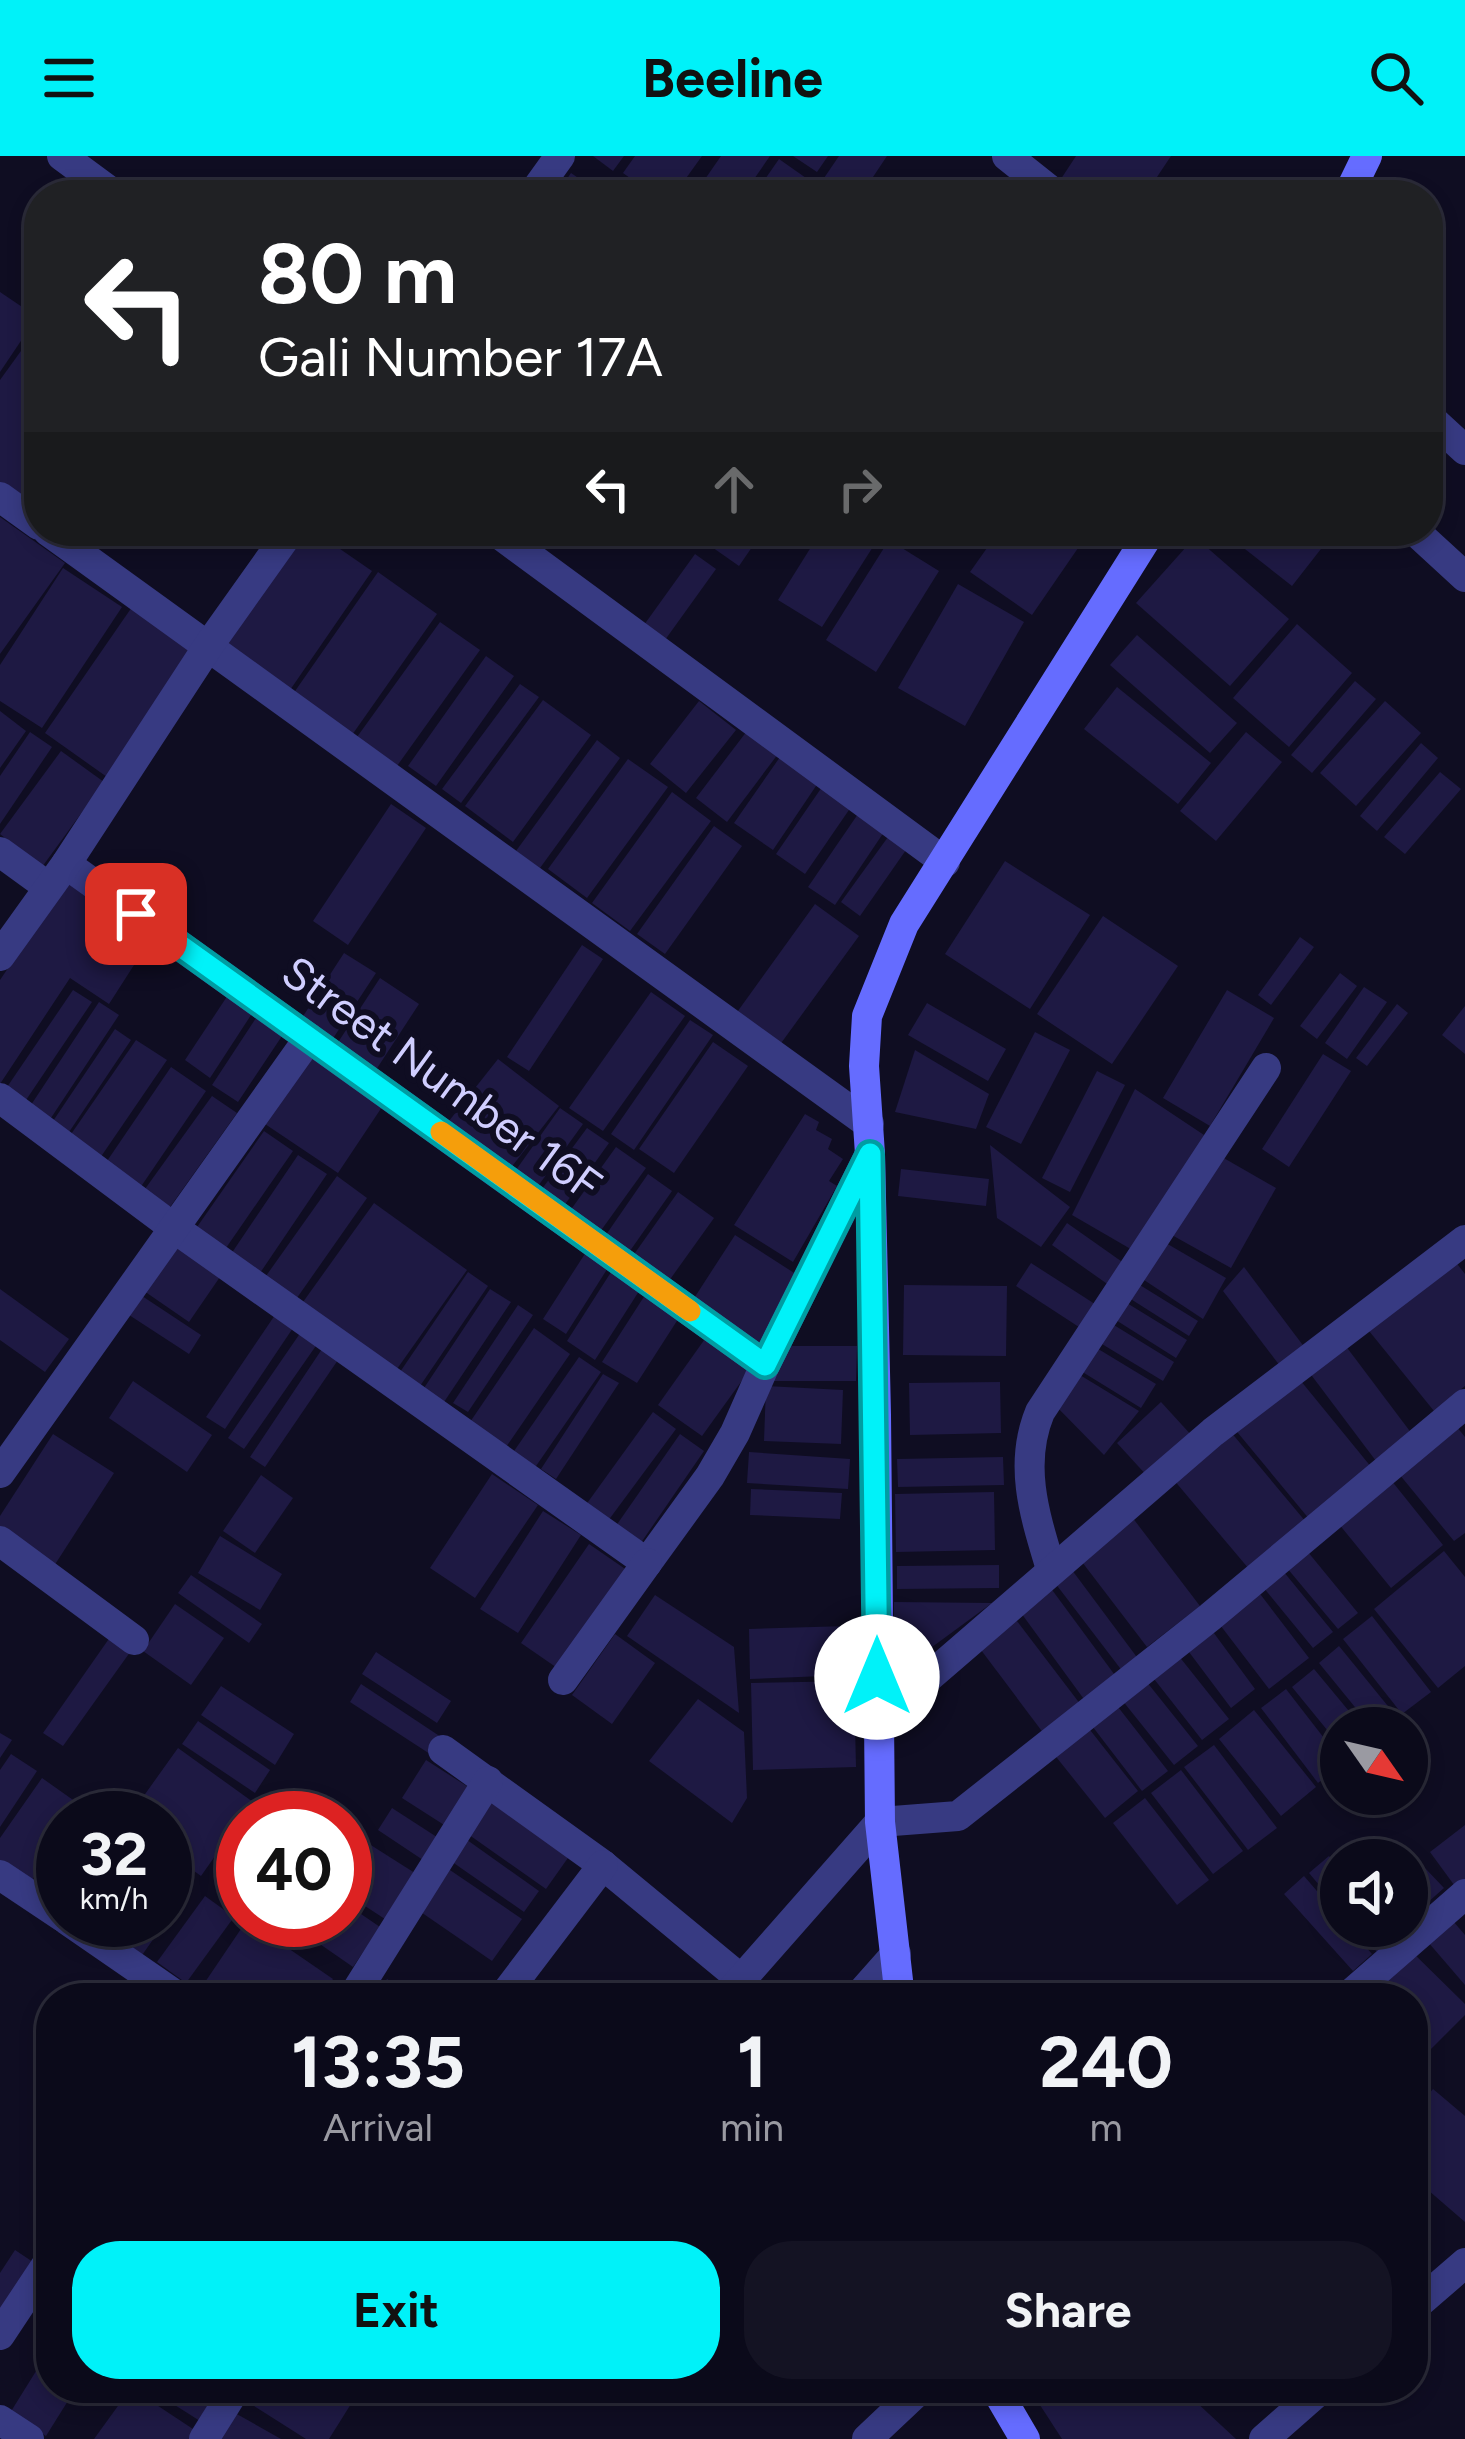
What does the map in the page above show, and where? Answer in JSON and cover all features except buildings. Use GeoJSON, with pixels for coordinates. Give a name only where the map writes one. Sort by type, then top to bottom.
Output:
{"type":"FeatureCollection","features":[{"type":"Feature","properties":{"kind":"street"},"geometry":{"type":"LineString","coordinates":[[62,156],[95,180]]}},
{"type":"Feature","properties":{"kind":"street"},"geometry":{"type":"LineString","coordinates":[[1007,156],[1037,180]]}},
{"type":"Feature","properties":{"kind":"street"},"geometry":{"type":"LineString","coordinates":[[69,546],[869,1139]]}},
{"type":"Feature","properties":{"kind":"street"},"geometry":{"type":"LineString","coordinates":[[0,956],[279,546]]}},
{"type":"Feature","properties":{"kind":"street"},"geometry":{"type":"LineString","coordinates":[[515,546],[945,862]]}},
{"type":"Feature","properties":{"kind":"street"},"geometry":{"type":"LineString","coordinates":[[899,1983],[880,1822],[864,1066],[867,1016],[904,924],[1141,546]]}},
{"type":"Feature","properties":{"kind":"street"},"geometry":{"type":"LineString","coordinates":[[1431,546],[1465,577]]}},
{"type":"Feature","properties":{"kind":"street","name":"Street Number 16F"},"geometry":{"type":"LineString","coordinates":[[0,852],[57,875],[309,1038],[765,1365]]}},
{"type":"Feature","properties":{"kind":"street"},"geometry":{"type":"LineString","coordinates":[[0,1474],[309,1038]]}},
{"type":"Feature","properties":{"kind":"street"},"geometry":{"type":"LineString","coordinates":[[1051,1568],[1034,1512],[1028,1467],[1030,1435],[1064,1373],[1266,1068]]}},
{"type":"Feature","properties":{"kind":"street"},"geometry":{"type":"LineString","coordinates":[[0,1098],[174,1228],[647,1563]]}},
{"type":"Feature","properties":{"kind":"street"},"geometry":{"type":"LineString","coordinates":[[563,1680],[710,1476],[735,1433],[869,1139]]}},
{"type":"Feature","properties":{"kind":"street"},"geometry":{"type":"LineString","coordinates":[[878,1721],[1213,1432],[1465,1240]]}},
{"type":"Feature","properties":{"kind":"street"},"geometry":{"type":"LineString","coordinates":[[738,1983],[880,1822],[958,1816],[1210,1617],[1465,1404]]}},
{"type":"Feature","properties":{"kind":"street"},"geometry":{"type":"LineString","coordinates":[[0,1540],[134,1640]]}},
{"type":"Feature","properties":{"kind":"street"},"geometry":{"type":"LineString","coordinates":[[443,1750],[603,1865],[727,1983]]}},
{"type":"Feature","properties":{"kind":"street"},"geometry":{"type":"LineString","coordinates":[[361,1983],[488,1781]]}},
{"type":"Feature","properties":{"kind":"street"},"geometry":{"type":"LineString","coordinates":[[513,1983],[603,1865]]}},
{"type":"Feature","properties":{"kind":"street"},"geometry":{"type":"LineString","coordinates":[[0,1875],[36,1899]]}},
{"type":"Feature","properties":{"kind":"street"},"geometry":{"type":"LineString","coordinates":[[1363,1983],[1465,1894]]}},
{"type":"Feature","properties":{"kind":"street"},"geometry":{"type":"LineString","coordinates":[[106,1947],[158,1983]]}},
{"type":"Feature","properties":{"kind":"street"},"geometry":{"type":"LineString","coordinates":[[870,1983],[896,1954]]}},
{"type":"Feature","properties":{"kind":"street"},"geometry":{"type":"LineString","coordinates":[[1428,2295],[1465,2263]]}},
{"type":"Feature","properties":{"kind":"street"},"geometry":{"type":"LineString","coordinates":[[0,2335],[36,2281]]}},
{"type":"Feature","properties":{"kind":"street"},"geometry":{"type":"LineString","coordinates":[[204,2439],[227,2403]]}},
{"type":"Feature","properties":{"kind":"street"},"geometry":{"type":"LineString","coordinates":[[867,2439],[904,2403]]}},
{"type":"Feature","properties":{"kind":"street"},"geometry":{"type":"LineString","coordinates":[[1004,2403],[1025,2439]]}},
{"type":"Feature","properties":{"kind":"street"},"geometry":{"type":"LineString","coordinates":[[1264,2439],[1305,2403]]}},
{"type":"Feature","properties":{"kind":"street"},"geometry":{"type":"LineString","coordinates":[[0,2420],[29,2439]]}},
{"type":"Feature","properties":{"kind":"slow traffic"},"geometry":{"type":"LineString","coordinates":[[441,1132],[690,1311]]}},
{"type":"Feature","properties":{"kind":"route"},"geometry":{"type":"LineString","coordinates":[[136,914],[765,1365],[870,1154],[877,1677]]}}]}
